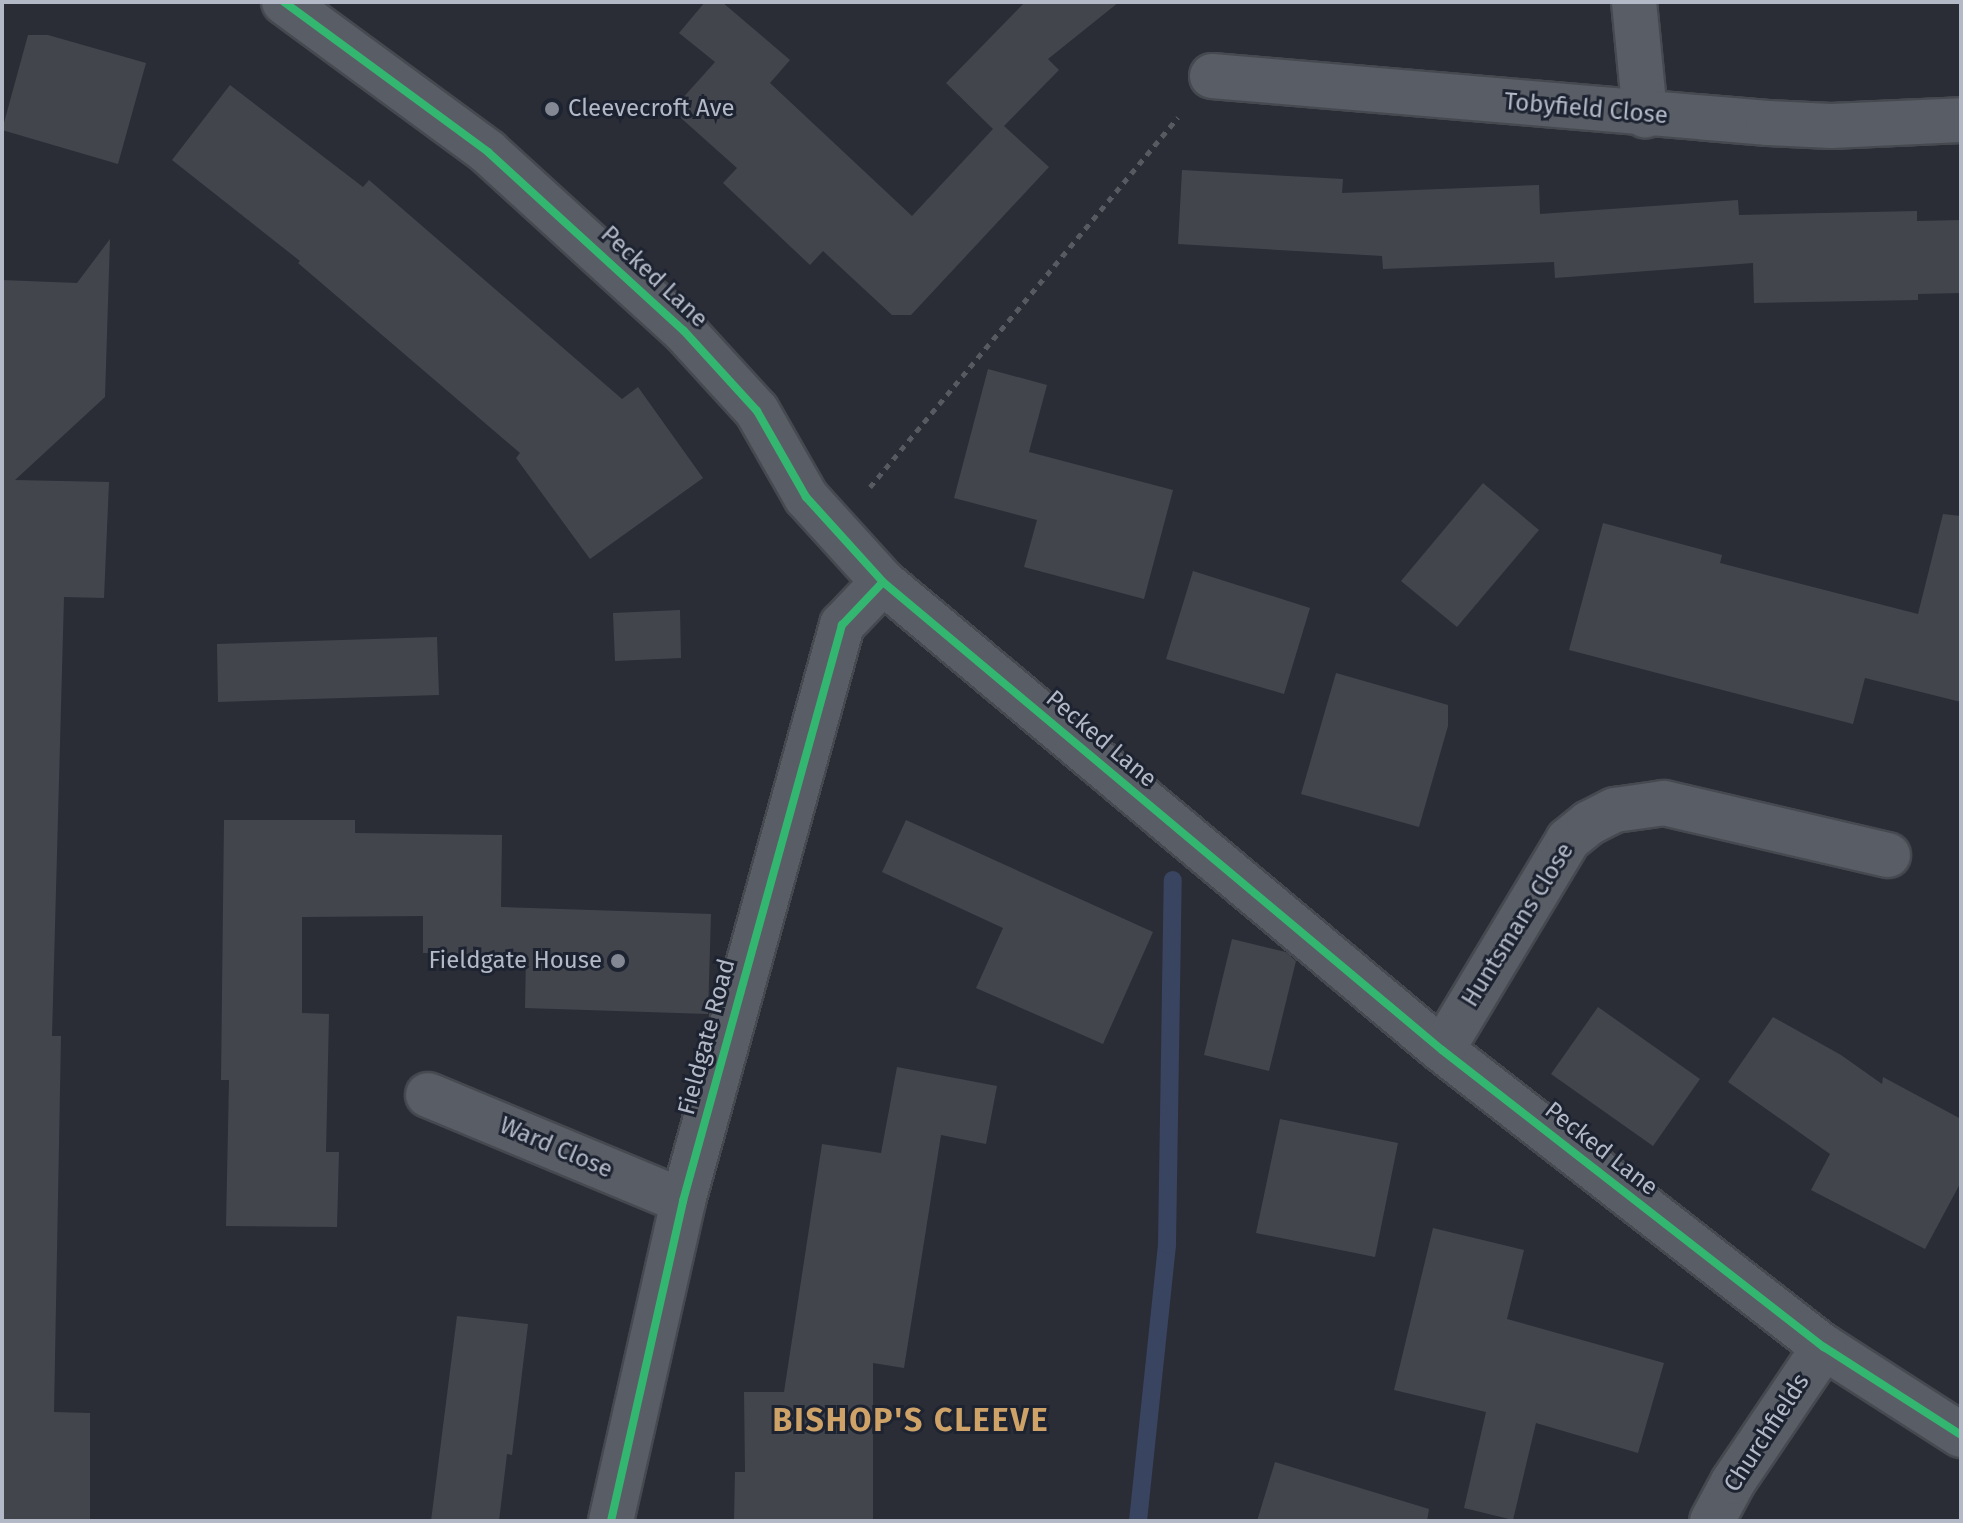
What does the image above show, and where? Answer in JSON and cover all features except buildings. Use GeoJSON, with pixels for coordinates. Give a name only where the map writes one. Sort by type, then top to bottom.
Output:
{"type":"FeatureCollection","features":[{"type":"Feature","properties":{"kind":"street","name":"Pecked Lane"},"geometry":{"type":"LineString","coordinates":[[284,2],[488,152],[684,331],[757,411],[806,497],[883,582],[1442,1050],[1824,1347],[1961,1435]]}},
{"type":"Feature","properties":{"kind":"street"},"geometry":{"type":"LineString","coordinates":[[1634,2],[1645,115]]}},
{"type":"Feature","properties":{"kind":"street","name":"Tobyfield Close"},"geometry":{"type":"LineString","coordinates":[[1212,76],[1645,115],[1831,126],[1961,120]]}},
{"type":"Feature","properties":{"kind":"street","name":"Fieldgate Road"},"geometry":{"type":"LineString","coordinates":[[611,1521],[683,1201],[842,625],[883,582]]}},
{"type":"Feature","properties":{"kind":"street","name":"Huntsmans Close"},"geometry":{"type":"LineString","coordinates":[[1442,1050],[1568,840],[1589,823],[1615,810],[1664,803],[1888,855]]}},
{"type":"Feature","properties":{"kind":"street","name":"Ward Close"},"geometry":{"type":"LineString","coordinates":[[428,1095],[683,1201]]}},
{"type":"Feature","properties":{"kind":"street","name":"Churchfields"},"geometry":{"type":"LineString","coordinates":[[1712,1521],[1733,1482],[1824,1347]]}},
{"type":"Feature","properties":{"kind":"path"},"geometry":{"type":"LineString","coordinates":[[835,529],[1212,76]]}},
{"type":"Feature","properties":{"kind":"waterway"},"geometry":{"type":"LineString","coordinates":[[1138,1521],[1167,1244],[1173,880]]}},
{"type":"Feature","properties":{"kind":"cycle path"},"geometry":{"type":"LineString","coordinates":[[284,2],[488,152],[684,331],[757,411],[806,497],[883,582],[1442,1050],[1824,1347],[1961,1435]]}},
{"type":"Feature","properties":{"kind":"cycle path"},"geometry":{"type":"LineString","coordinates":[[611,1521],[683,1201],[842,625],[883,582]]}},
{"type":"Feature","properties":{"kind":"place","name":"Cleevecroft Ave"},"geometry":{"type":"Point","coordinates":[552,109]}},
{"type":"Feature","properties":{"kind":"place","name":"Fieldgate House"},"geometry":{"type":"Point","coordinates":[618,961]}},
{"type":"Feature","properties":{"kind":"district","name":"BISHOP'S CLEEVE"},"geometry":{"type":"Point","coordinates":[911,1420]}}]}
